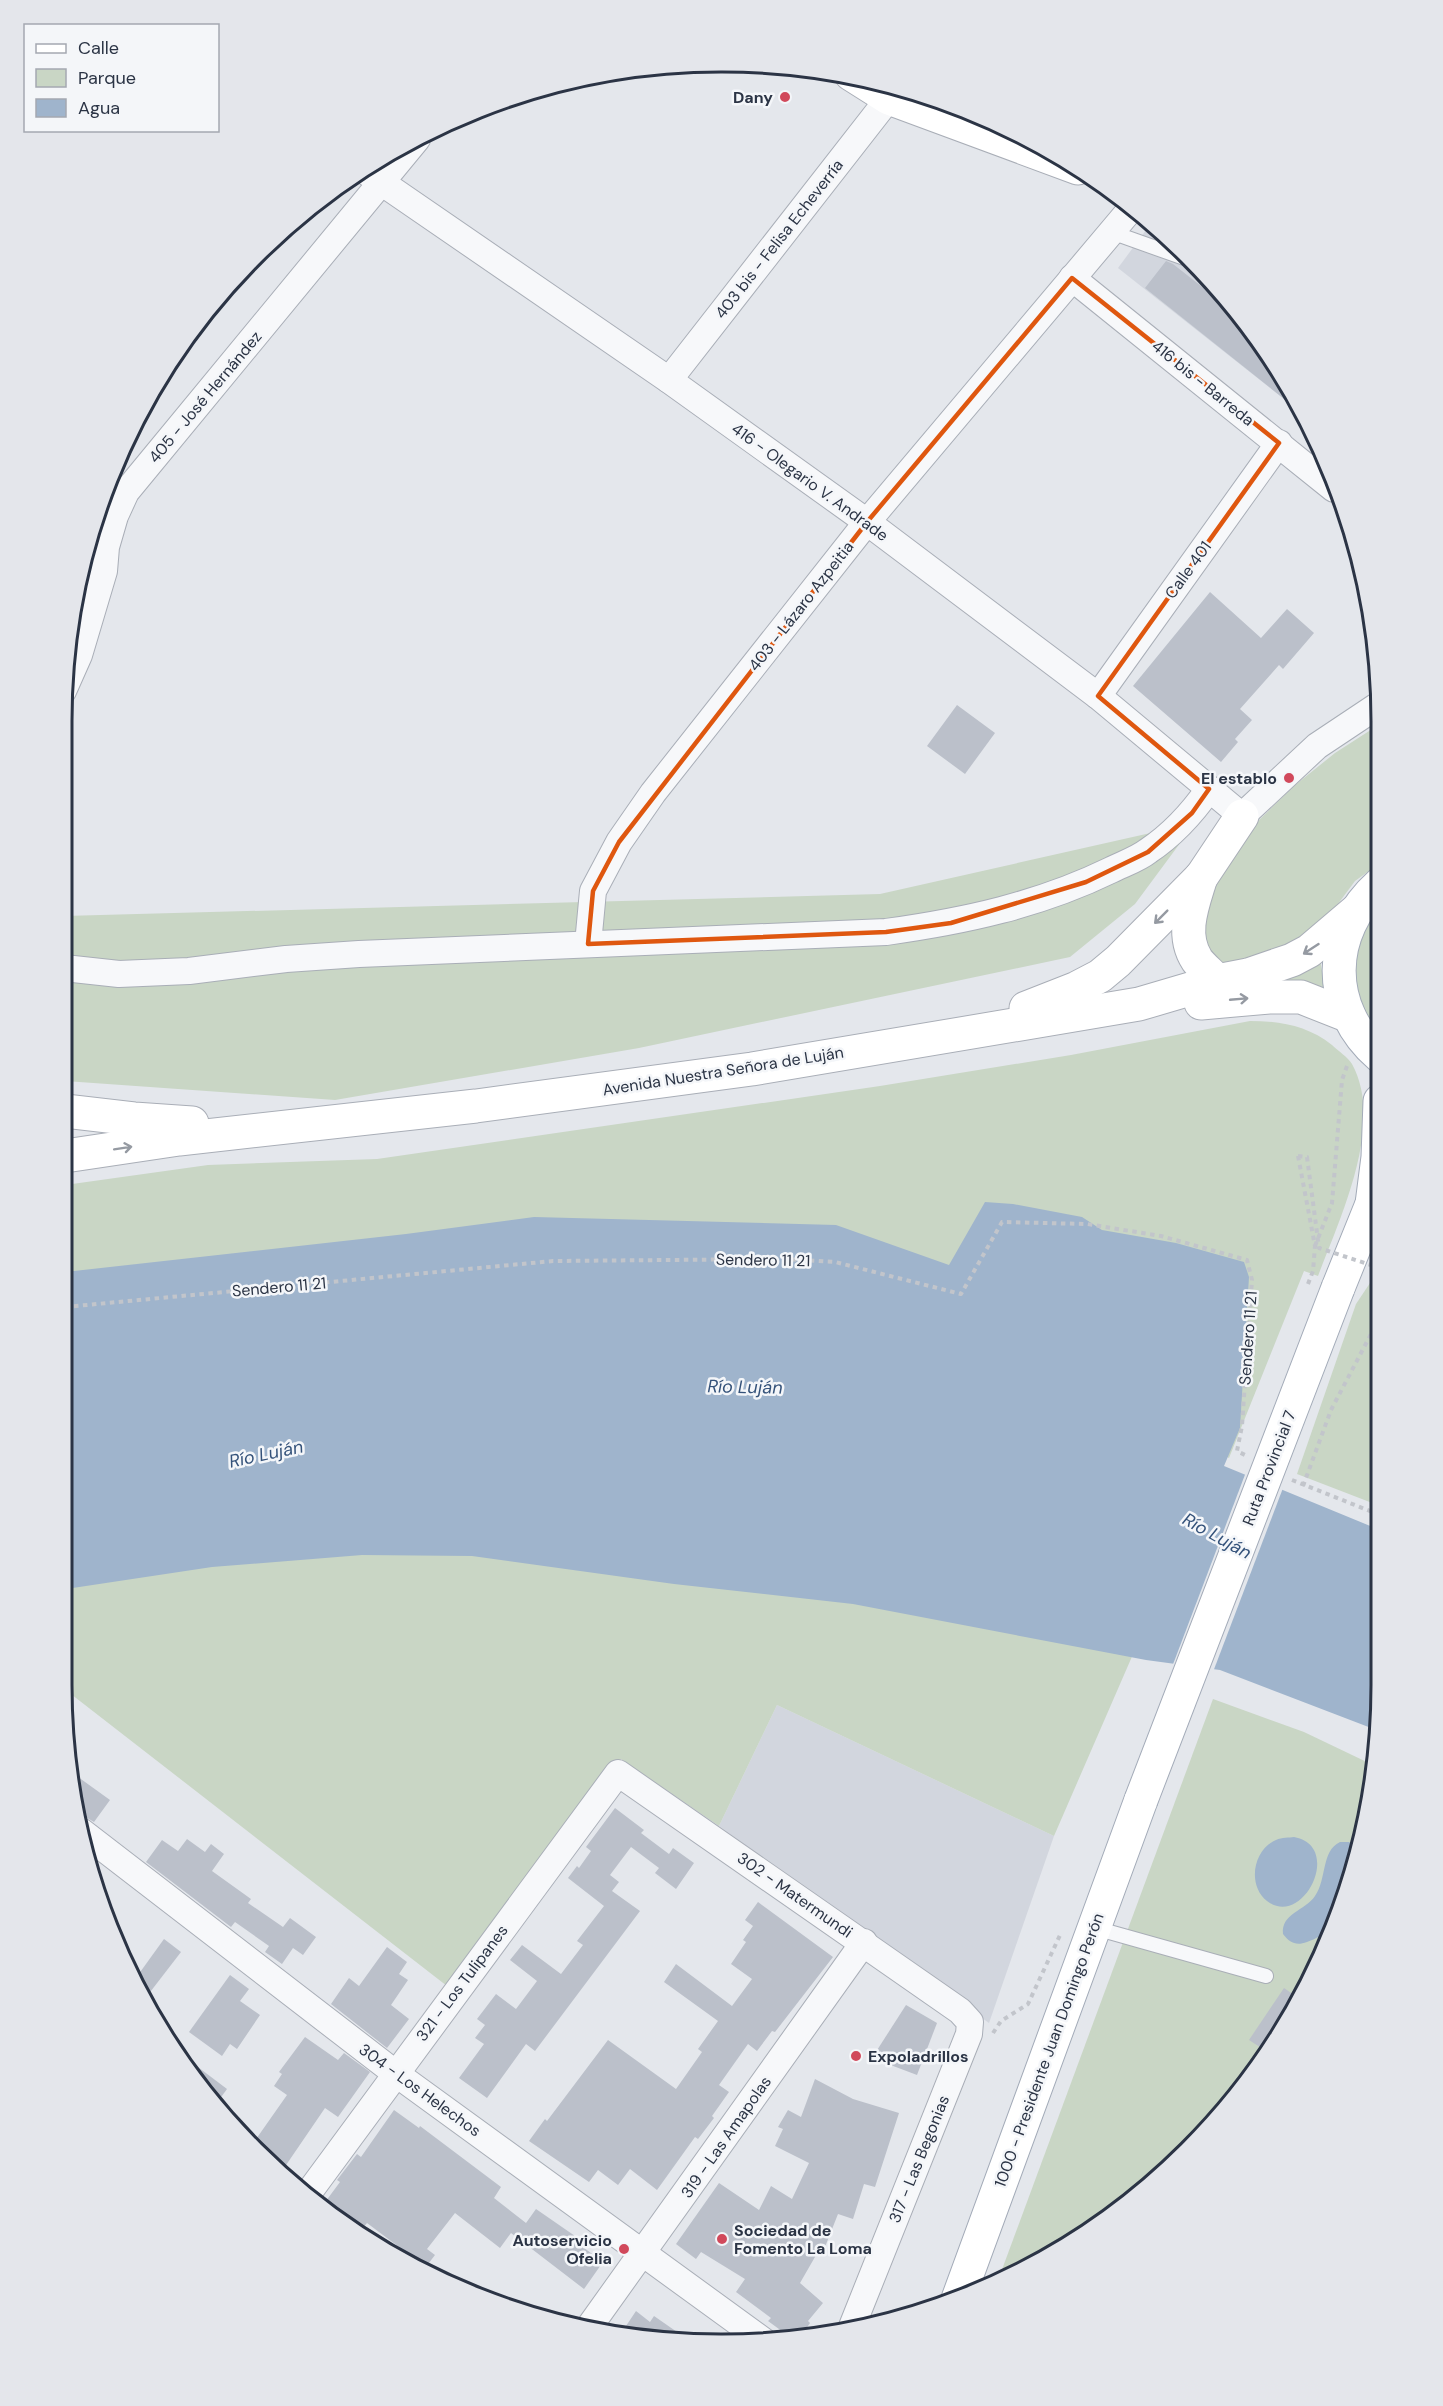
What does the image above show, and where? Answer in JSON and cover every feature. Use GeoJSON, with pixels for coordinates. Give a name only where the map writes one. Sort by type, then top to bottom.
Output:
{"type":"FeatureCollection","features":[{"type":"Feature","properties":{"kind":"main road"},"geometry":{"type":"LineString","coordinates":[[877,91],[889,98],[1024,147]]}},
{"type":"Feature","properties":{"kind":"main road"},"geometry":{"type":"LineString","coordinates":[[930,1038],[1032,1006],[1100,976],[1202,876],[1242,816]]}},
{"type":"Feature","properties":{"kind":"main road"},"geometry":{"type":"LineString","coordinates":[[1202,876],[1190,912],[1187,938],[1197,960],[1217,981]]}},
{"type":"Feature","properties":{"kind":"main road"},"geometry":{"type":"LineString","coordinates":[[1371,892],[1347,927],[1339,963],[1339,981],[1364,1038],[1371,1061]]}},
{"type":"Feature","properties":{"kind":"main road","name":"Avenida Nuestra Señora de Luján"},"geometry":{"type":"LineString","coordinates":[[72,1155],[179,1139],[476,1106],[752,1069],[1139,1004],[1217,981],[1248,975],[1292,960],[1309,951],[1356,911]]}},
{"type":"Feature","properties":{"kind":"main road","name":"Avenida Nuestra Señora de Luján"},"geometry":{"type":"LineString","coordinates":[[1139,1004],[1207,1003],[1269,997],[1301,997],[1364,1038]]}},
{"type":"Feature","properties":{"kind":"main road","name":"Avenida Nuestra Señora de Luján"},"geometry":{"type":"LineString","coordinates":[[72,1112],[186,1123],[305,1124]]}},
{"type":"Feature","properties":{"kind":"main road","name":"Ruta Provincial 7"},"geometry":{"type":"LineString","coordinates":[[1141,1800],[1325,1280],[1371,1213]]}},
{"type":"Feature","properties":{"kind":"main road","name":"1000 - Presidente Juan Domingo Perón"},"geometry":{"type":"LineString","coordinates":[[962,2288],[1078,1928],[1141,1800]]}},
{"type":"Feature","properties":{"kind":"street","name":"403 bis - Felisa Echeverría"},"geometry":{"type":"LineString","coordinates":[[669,380],[889,98]]}},
{"type":"Feature","properties":{"kind":"street","name":"416 - Olegario V. Andrade"},"geometry":{"type":"LineString","coordinates":[[372,176],[669,380],[867,522],[1098,696],[1242,816]]}},
{"type":"Feature","properties":{"kind":"street","name":"405 - José Hernández"},"geometry":{"type":"LineString","coordinates":[[75,665],[104,571],[109,536],[126,492],[372,176]]}},
{"type":"Feature","properties":{"kind":"street","name":"403 - Lázaro Azpeitia"},"geometry":{"type":"LineString","coordinates":[[588,944],[593,891],[619,842],[653,793],[867,522],[1127,214]]}},
{"type":"Feature","properties":{"kind":"street","name":"416 bis - Barreda"},"geometry":{"type":"LineString","coordinates":[[1072,278],[1325,482]]}},
{"type":"Feature","properties":{"kind":"street","name":"Calle 401"},"geometry":{"type":"LineString","coordinates":[[1098,696],[1279,443]]}},
{"type":"Feature","properties":{"kind":"street"},"geometry":{"type":"LineString","coordinates":[[1242,816],[1317,746],[1371,710]]}},
{"type":"Feature","properties":{"kind":"street"},"geometry":{"type":"LineString","coordinates":[[72,969],[119,974],[189,971],[286,959],[360,954],[886,932],[951,923],[1007,909],[1086,882],[1148,852],[1192,813],[1209,789]]}},
{"type":"Feature","properties":{"kind":"street","name":"302 - Matermundi"},"geometry":{"type":"LineString","coordinates":[[618,1773],[864,1942],[960,2011],[970,2022]]}},
{"type":"Feature","properties":{"kind":"street","name":"321 - Los Tulipanes"},"geometry":{"type":"LineString","coordinates":[[312,2188],[618,1773]]}},
{"type":"Feature","properties":{"kind":"street","name":"304 - Los Helechos"},"geometry":{"type":"LineString","coordinates":[[91,1838],[395,2073],[753,2333]]}},
{"type":"Feature","properties":{"kind":"street","name":"319 - Las Amapolas"},"geometry":{"type":"LineString","coordinates":[[593,2322],[864,1942]]}},
{"type":"Feature","properties":{"kind":"street","name":"317 - Las Begonias"},"geometry":{"type":"LineString","coordinates":[[854,2320],[969,2034],[970,2022]]}},
{"type":"Feature","properties":{"kind":"lane"},"geometry":{"type":"LineString","coordinates":[[1111,232],[1173,254]]}},
{"type":"Feature","properties":{"kind":"lane"},"geometry":{"type":"LineString","coordinates":[[1078,1928],[1266,1976]]}},
{"type":"Feature","properties":{"kind":"path"},"geometry":{"type":"LineString","coordinates":[[1315,1246],[1332,1203],[1342,1080],[1364,1038]]}},
{"type":"Feature","properties":{"kind":"path"},"geometry":{"type":"LineString","coordinates":[[1325,1280],[1315,1246],[1298,1156],[1307,1157],[1319,1248],[1371,1265]]}},
{"type":"Feature","properties":{"kind":"path","name":"Sendero 11 21"},"geometry":{"type":"LineString","coordinates":[[72,1306],[553,1261],[781,1259],[835,1262],[961,1294],[1002,1222],[1088,1224],[1161,1236],[1247,1260],[1252,1280],[1242,1426],[1237,1450],[1246,1456]]}},
{"type":"Feature","properties":{"kind":"path"},"geometry":{"type":"LineString","coordinates":[[1303,1486],[1331,1410],[1371,1334]]}},
{"type":"Feature","properties":{"kind":"path"},"geometry":{"type":"LineString","coordinates":[[1284,1476],[1303,1486],[1371,1512]]}},
{"type":"Feature","properties":{"kind":"path"},"geometry":{"type":"LineString","coordinates":[[991,2037],[1001,2021],[1028,2004],[1078,1928]]}},
{"type":"Feature","properties":{"kind":"highlighted area"},"geometry":{"type":"Polygon","coordinates":[[[1072,278],[1279,443],[1098,696],[1209,789],[1192,813],[1148,852],[1086,882],[951,923],[886,932],[588,944],[593,891],[619,842],[867,522],[1072,278]]]}},
{"type":"Feature","properties":{"kind":"shaded area"},"geometry":{"type":"Polygon","coordinates":[[[1146,230],[1210,293],[1262,361],[1286,400],[1118,268],[1146,230]]]}},
{"type":"Feature","properties":{"kind":"shaded area"},"geometry":{"type":"Polygon","coordinates":[[[777,1705],[1054,1836],[989,2023],[719,1826],[777,1705]]]}},
{"type":"Feature","properties":{"kind":"green space"},"geometry":{"type":"Polygon","coordinates":[[[1371,730],[1371,869],[1355,881],[1326,920],[1310,937],[1223,967],[1193,928],[1197,909],[1257,822],[1294,786],[1335,753],[1371,730]]]}},
{"type":"Feature","properties":{"kind":"green space"},"geometry":{"type":"Polygon","coordinates":[[[1195,823],[1135,904],[1070,957],[639,1048],[335,1100],[72,1081],[72,916],[880,894],[1195,823]]]}},
{"type":"Feature","properties":{"kind":"green space"},"geometry":{"type":"Polygon","coordinates":[[[1371,905],[1371,1028],[1348,986],[1371,905]]]}},
{"type":"Feature","properties":{"kind":"green space"},"geometry":{"type":"Polygon","coordinates":[[[1320,960],[1325,987],[1318,989],[1248,980],[1320,960]]]}},
{"type":"Feature","properties":{"kind":"green space"},"geometry":{"type":"Polygon","coordinates":[[[1250,1021],[1293,1026],[1313,1033],[1332,1045],[1352,1064],[1361,1088],[1364,1114],[1362,1142],[1356,1171],[1318,1276],[1304,1271],[1229,1458],[1127,1398],[72,1430],[72,1184],[208,1165],[377,1159],[880,1086],[1071,1055],[1250,1021]]]}},
{"type":"Feature","properties":{"kind":"green space"},"geometry":{"type":"Polygon","coordinates":[[[1371,1282],[1371,1503],[1297,1474],[1356,1304],[1371,1282]]]}},
{"type":"Feature","properties":{"kind":"green space"},"geometry":{"type":"Polygon","coordinates":[[[333,1527],[1157,1599],[1054,1836],[777,1705],[719,1826],[621,1759],[447,1986],[72,1695],[72,1563],[333,1527]]]}},
{"type":"Feature","properties":{"kind":"green space"},"geometry":{"type":"Polygon","coordinates":[[[1213,1699],[1304,1732],[1366,1762],[1359,1811],[1349,1853],[1322,1933],[1284,2009],[1237,2080],[1181,2144],[1117,2200],[1046,2247],[1002,2270],[1213,1699]]]}},
{"type":"Feature","properties":{"kind":"water","name":"Río Luján"},"geometry":{"type":"Polygon","coordinates":[[[985,1202],[1013,1204],[1082,1217],[1102,1230],[1176,1243],[1244,1262],[1249,1277],[1240,1428],[1224,1466],[1371,1526],[1370,1728],[1220,1670],[1146,1660],[853,1604],[674,1584],[472,1556],[362,1555],[212,1567],[72,1588],[72,1271],[406,1234],[534,1217],[836,1225],[949,1265],[985,1202]]]}},
{"type":"Feature","properties":{"kind":"water"},"geometry":{"type":"Polygon","coordinates":[[[1294,1837],[1309,1843],[1316,1855],[1317,1869],[1313,1883],[1305,1895],[1293,1904],[1281,1907],[1267,1901],[1261,1894],[1257,1886],[1255,1868],[1258,1859],[1268,1845],[1278,1839],[1294,1837]]]}},
{"type":"Feature","properties":{"kind":"water"},"geometry":{"type":"Polygon","coordinates":[[[1340,1842],[1351,1844],[1337,1893],[1322,1933],[1307,1942],[1294,1943],[1283,1934],[1283,1927],[1290,1917],[1315,1896],[1327,1859],[1334,1846],[1340,1842]]]}},
{"type":"Feature","properties":{"kind":"pier"},"geometry":{"type":"Polygon","coordinates":[[[1246,1472],[1283,1488],[1213,1672],[1172,1667],[1246,1472]]]}},
{"type":"Feature","properties":{"kind":"building"},"geometry":{"type":"Polygon","coordinates":[[[1166,261],[1210,293],[1262,361],[1286,400],[1145,288],[1166,261]]]}},
{"type":"Feature","properties":{"kind":"building"},"geometry":{"type":"Polygon","coordinates":[[[1210,592],[1261,638],[1287,609],[1314,633],[1283,669],[1279,665],[1240,709],[1252,720],[1235,739],[1238,742],[1221,762],[1133,686],[1210,592]]]}},
{"type":"Feature","properties":{"kind":"building"},"geometry":{"type":"Polygon","coordinates":[[[957,705],[995,733],[965,774],[927,746],[957,705]]]}},
{"type":"Feature","properties":{"kind":"building"},"geometry":{"type":"Polygon","coordinates":[[[79,1778],[110,1800],[94,1822],[85,1817],[79,1778]]]}},
{"type":"Feature","properties":{"kind":"building"},"geometry":{"type":"Polygon","coordinates":[[[615,1808],[644,1830],[641,1833],[669,1854],[673,1848],[694,1863],[676,1889],[655,1873],[659,1868],[631,1847],[610,1875],[619,1882],[612,1891],[640,1911],[535,2051],[526,2044],[487,2098],[459,2078],[484,2044],[475,2038],[485,2025],[477,2019],[496,1994],[516,2009],[537,1981],[510,1960],[522,1945],[561,1974],[583,1945],[577,1941],[604,1906],[568,1878],[577,1866],[579,1868],[591,1851],[586,1847],[615,1808]]]}},
{"type":"Feature","properties":{"kind":"building"},"geometry":{"type":"Polygon","coordinates":[[[187,1839],[205,1852],[211,1844],[224,1854],[212,1871],[251,1899],[248,1903],[283,1927],[290,1918],[316,1937],[303,1955],[293,1948],[282,1964],[265,1952],[269,1946],[235,1922],[231,1927],[146,1862],[162,1840],[178,1851],[187,1839]]]}},
{"type":"Feature","properties":{"kind":"building"},"geometry":{"type":"Polygon","coordinates":[[[758,1902],[833,1957],[775,2032],[772,2031],[757,2051],[748,2044],[719,2085],[729,2092],[712,2116],[714,2118],[698,2139],[695,2137],[657,2190],[630,2169],[618,2185],[598,2170],[589,2182],[529,2141],[545,2119],[547,2121],[608,2040],[676,2089],[702,2052],[698,2049],[718,2021],[664,1982],[676,1964],[732,2006],[752,1979],[731,1964],[746,1942],[743,1940],[753,1926],[745,1920],[758,1902]]]}},
{"type":"Feature","properties":{"kind":"building"},"geometry":{"type":"Polygon","coordinates":[[[164,1939],[181,1952],[150,1992],[140,1973],[164,1939]]]}},
{"type":"Feature","properties":{"kind":"building"},"geometry":{"type":"Polygon","coordinates":[[[387,1947],[407,1962],[399,1974],[408,1980],[391,2005],[409,2019],[387,2048],[331,2004],[349,1978],[359,1986],[387,1947]]]}},
{"type":"Feature","properties":{"kind":"building"},"geometry":{"type":"Polygon","coordinates":[[[230,1975],[249,1989],[240,2001],[260,2015],[237,2049],[230,2044],[222,2056],[189,2032],[230,1975]]]}},
{"type":"Feature","properties":{"kind":"building"},"geometry":{"type":"Polygon","coordinates":[[[1284,1988],[1292,1994],[1260,2047],[1249,2040],[1284,1988]]]}},
{"type":"Feature","properties":{"kind":"building"},"geometry":{"type":"Polygon","coordinates":[[[906,2005],[937,2023],[917,2075],[872,2058],[906,2005]]]}},
{"type":"Feature","properties":{"kind":"building"},"geometry":{"type":"Polygon","coordinates":[[[305,2037],[338,2060],[344,2053],[370,2072],[338,2117],[325,2108],[285,2166],[257,2138],[287,2095],[274,2086],[282,2074],[279,2072],[305,2037]]]}},
{"type":"Feature","properties":{"kind":"building"},"geometry":{"type":"Polygon","coordinates":[[[195,2065],[227,2089],[221,2098],[195,2065]]]}},
{"type":"Feature","properties":{"kind":"building"},"geometry":{"type":"Polygon","coordinates":[[[815,2079],[853,2099],[899,2113],[875,2187],[864,2184],[853,2219],[838,2214],[823,2252],[819,2250],[800,2283],[823,2303],[808,2321],[810,2323],[807,2328],[782,2331],[768,2321],[771,2318],[736,2292],[745,2279],[701,2252],[696,2259],[676,2244],[719,2183],[759,2210],[771,2186],[792,2199],[809,2163],[775,2146],[783,2129],[778,2127],[788,2110],[801,2117],[815,2079]]]}},
{"type":"Feature","properties":{"kind":"building"},"geometry":{"type":"Polygon","coordinates":[[[394,2110],[419,2128],[420,2126],[501,2187],[494,2198],[526,2223],[536,2209],[575,2236],[572,2239],[603,2262],[584,2289],[511,2233],[500,2248],[455,2213],[427,2249],[435,2255],[428,2264],[398,2248],[367,2223],[364,2227],[361,2225],[326,2200],[340,2182],[337,2180],[357,2154],[361,2157],[394,2110]]]}},
{"type":"Feature","properties":{"kind":"building"},"geometry":{"type":"Polygon","coordinates":[[[636,2311],[650,2322],[654,2316],[678,2333],[637,2328],[626,2326],[636,2311]]]}},
{"type":"Feature","properties":{"kind":"place","name":"Dany"},"geometry":{"type":"Point","coordinates":[785,97]}},
{"type":"Feature","properties":{"kind":"place","name":"El establo"},"geometry":{"type":"Point","coordinates":[1289,778]}},
{"type":"Feature","properties":{"kind":"place","name":"Expoladrillos"},"geometry":{"type":"Point","coordinates":[856,2056]}},
{"type":"Feature","properties":{"kind":"place","name":"Sociedad de Fomento La Loma"},"geometry":{"type":"Point","coordinates":[722,2239]}},
{"type":"Feature","properties":{"kind":"place","name":"Autoservicio Ofelia"},"geometry":{"type":"Point","coordinates":[624,2249]}}]}
